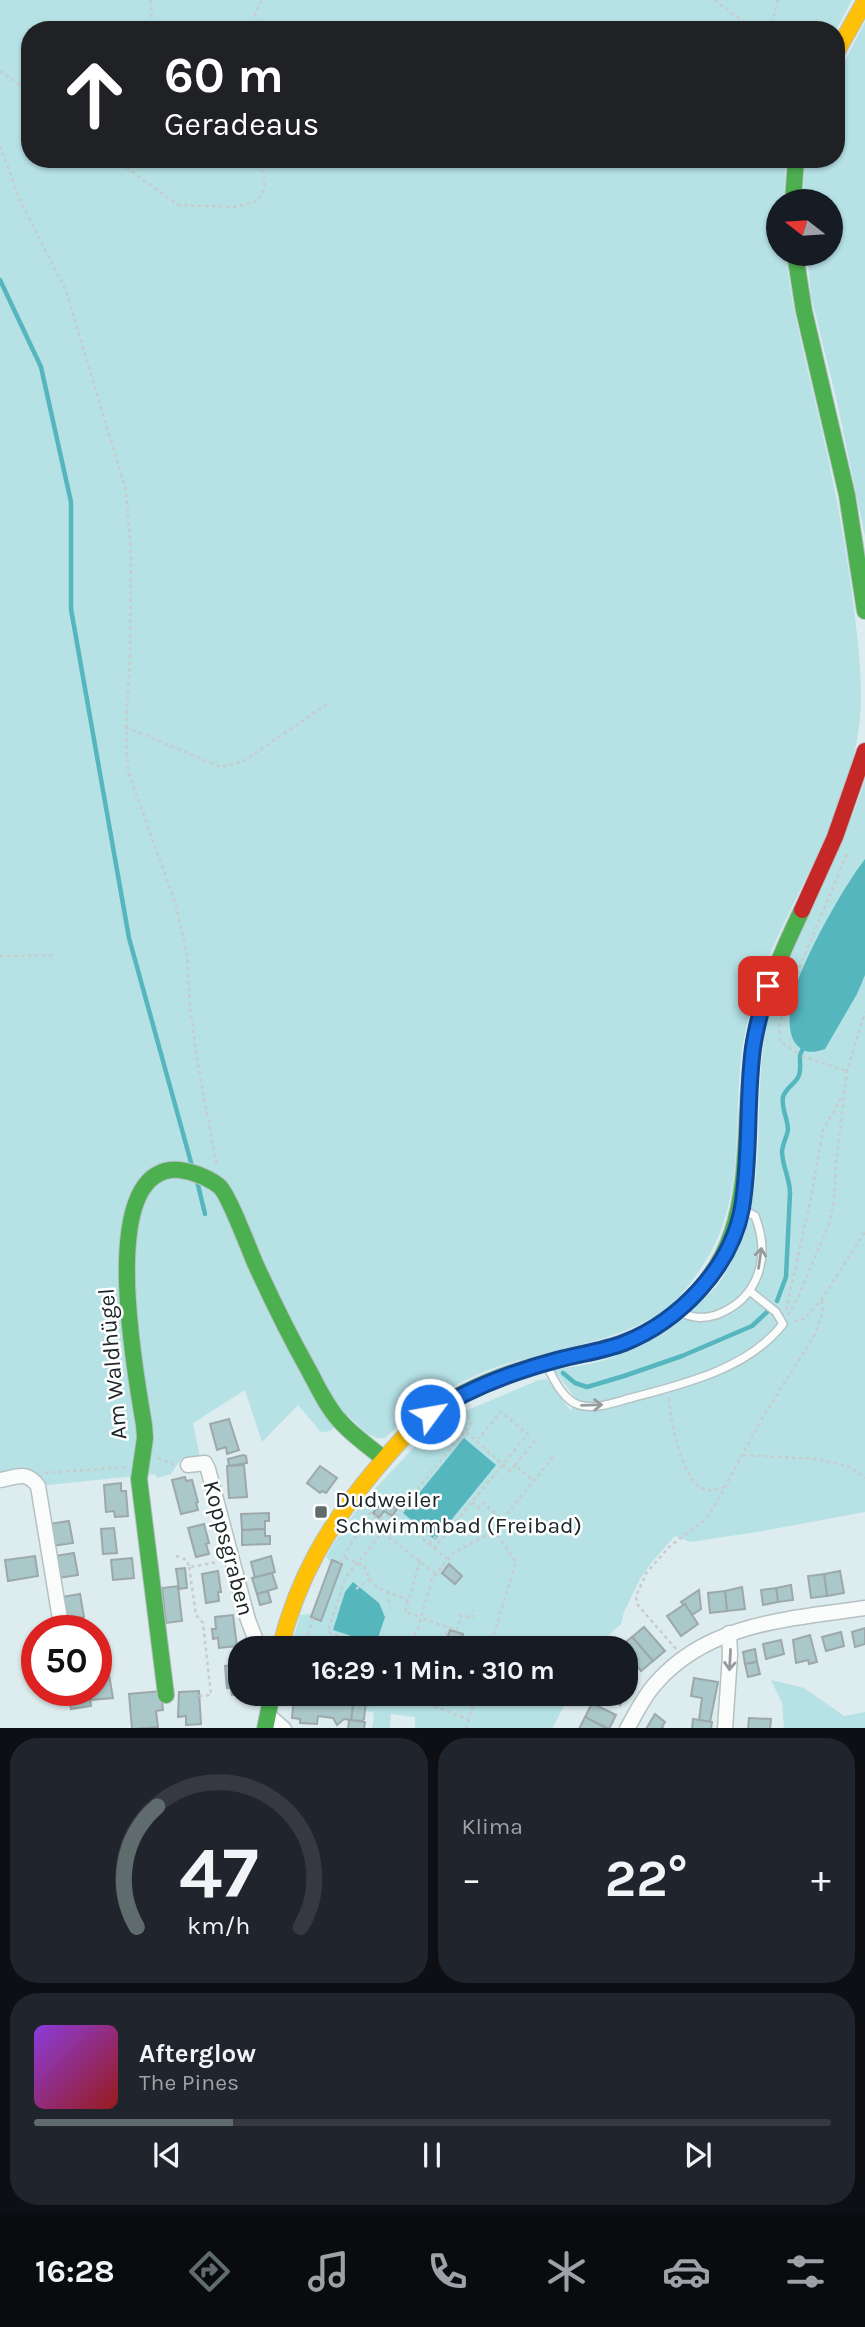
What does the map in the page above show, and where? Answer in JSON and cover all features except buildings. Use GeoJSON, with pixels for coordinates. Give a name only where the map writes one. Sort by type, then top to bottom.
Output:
{"type":"FeatureCollection","features":[{"type":"Feature","properties":{"kind":"main road"},"geometry":{"type":"LineString","coordinates":[[845,36],[865,1]]}},
{"type":"Feature","properties":{"kind":"main road"},"geometry":{"type":"LineString","coordinates":[[794,189],[795,168]]}},
{"type":"Feature","properties":{"kind":"main road"},"geometry":{"type":"LineString","coordinates":[[796,266],[810,338],[844,478],[865,611]]}},
{"type":"Feature","properties":{"kind":"main road"},"geometry":{"type":"LineString","coordinates":[[283,1636],[294,1597],[314,1552],[340,1513],[384,1459],[416,1426],[446,1403],[481,1385],[545,1363],[622,1344],[649,1332],[678,1311],[697,1292],[717,1265],[732,1237],[741,1209],[753,1047],[761,1013],[773,975],[847,808],[865,751]]}},
{"type":"Feature","properties":{"kind":"main road","name":"Am Waldhügel"},"geometry":{"type":"LineString","coordinates":[[166,1695],[139,1479],[144,1425],[127,1314],[128,1247],[135,1201],[149,1178],[163,1171],[176,1169],[193,1173],[221,1187]]}},
{"type":"Feature","properties":{"kind":"main road"},"geometry":{"type":"LineString","coordinates":[[221,1187],[278,1313],[325,1401],[340,1422],[384,1459]]}},
{"type":"Feature","properties":{"kind":"street","name":"Koppsgraben"},"geometry":{"type":"LineString","coordinates":[[183,1466],[205,1464],[208,1469],[255,1636]]}},
{"type":"Feature","properties":{"kind":"street"},"geometry":{"type":"LineString","coordinates":[[0,1480],[24,1475],[30,1477],[38,1486],[59,1615]]}},
{"type":"Feature","properties":{"kind":"street"},"geometry":{"type":"LineString","coordinates":[[627,1728],[654,1685],[683,1657],[729,1633],[782,1620],[865,1608]]}},
{"type":"Feature","properties":{"kind":"street"},"geometry":{"type":"LineString","coordinates":[[725,1728],[729,1633]]}},
{"type":"Feature","properties":{"kind":"street"},"geometry":{"type":"LineString","coordinates":[[266,1722],[284,1728]]}},
{"type":"Feature","properties":{"kind":"lane"},"geometry":{"type":"LineString","coordinates":[[678,1311],[686,1316],[707,1318],[732,1309],[751,1292],[760,1267],[760,1228],[755,1216],[741,1209]]}},
{"type":"Feature","properties":{"kind":"lane"},"geometry":{"type":"LineString","coordinates":[[545,1363],[567,1397],[581,1406],[599,1406],[670,1388],[741,1359],[771,1340],[783,1324],[776,1312],[751,1292]]}},
{"type":"Feature","properties":{"kind":"path"},"geometry":{"type":"LineString","coordinates":[[151,0],[152,21]]}},
{"type":"Feature","properties":{"kind":"path"},"geometry":{"type":"LineString","coordinates":[[256,21],[255,14],[262,0]]}},
{"type":"Feature","properties":{"kind":"path"},"geometry":{"type":"LineString","coordinates":[[714,0],[743,21]]}},
{"type":"Feature","properties":{"kind":"path"},"geometry":{"type":"LineString","coordinates":[[772,21],[778,0]]}},
{"type":"Feature","properties":{"kind":"path"},"geometry":{"type":"LineString","coordinates":[[0,71],[21,86]]}},
{"type":"Feature","properties":{"kind":"path"},"geometry":{"type":"LineString","coordinates":[[0,146],[20,200],[66,291],[126,491],[131,554],[130,656],[125,727],[128,771],[176,905],[187,954],[190,1009],[198,1065],[221,1187]]}},
{"type":"Feature","properties":{"kind":"path"},"geometry":{"type":"LineString","coordinates":[[127,168],[178,205],[234,207],[258,201],[265,190],[265,176],[262,168]]}},
{"type":"Feature","properties":{"kind":"path"},"geometry":{"type":"LineString","coordinates":[[125,727],[221,767],[242,762],[329,703]]}},
{"type":"Feature","properties":{"kind":"path"},"geometry":{"type":"LineString","coordinates":[[797,1053],[780,1041],[779,1025],[847,853]]}},
{"type":"Feature","properties":{"kind":"path"},"geometry":{"type":"LineString","coordinates":[[0,956],[56,955]]}},
{"type":"Feature","properties":{"kind":"path"},"geometry":{"type":"LineString","coordinates":[[783,1324],[799,1297],[829,1224],[834,1201],[847,1071],[865,1012]]}},
{"type":"Feature","properties":{"kind":"path"},"geometry":{"type":"LineString","coordinates":[[802,1056],[847,1071]]}},
{"type":"Feature","properties":{"kind":"path"},"geometry":{"type":"LineString","coordinates":[[783,1324],[810,1203],[822,1130],[844,1094]]}},
{"type":"Feature","properties":{"kind":"path"},"geometry":{"type":"LineString","coordinates":[[783,1324],[804,1319],[820,1301],[865,1232]]}},
{"type":"Feature","properties":{"kind":"path"},"geometry":{"type":"LineString","coordinates":[[683,1657],[639,1607],[636,1596],[647,1572],[669,1547],[706,1519],[726,1487],[763,1417],[816,1334],[822,1312],[820,1301]]}},
{"type":"Feature","properties":{"kind":"path"},"geometry":{"type":"LineString","coordinates":[[670,1388],[668,1401],[676,1439],[689,1476],[701,1489],[710,1491],[726,1487]]}},
{"type":"Feature","properties":{"kind":"path"},"geometry":{"type":"LineString","coordinates":[[341,1636],[328,1632],[345,1578],[459,1441],[471,1423],[466,1411]]}},
{"type":"Feature","properties":{"kind":"path"},"geometry":{"type":"LineString","coordinates":[[434,1548],[495,1470],[528,1434],[501,1412],[477,1441]]}},
{"type":"Feature","properties":{"kind":"path"},"geometry":{"type":"LineString","coordinates":[[463,1425],[510,1471],[538,1437]]}},
{"type":"Feature","properties":{"kind":"path"},"geometry":{"type":"LineString","coordinates":[[743,1455],[817,1459],[848,1466],[865,1478]]}},
{"type":"Feature","properties":{"kind":"path"},"geometry":{"type":"LineString","coordinates":[[413,1636],[432,1578],[453,1553],[495,1531],[553,1457]]}},
{"type":"Feature","properties":{"kind":"path"},"geometry":{"type":"LineString","coordinates":[[24,1475],[141,1459],[183,1466]]}},
{"type":"Feature","properties":{"kind":"path"},"geometry":{"type":"LineString","coordinates":[[515,1465],[534,1481]]}},
{"type":"Feature","properties":{"kind":"path"},"geometry":{"type":"LineString","coordinates":[[469,1503],[479,1508],[483,1503],[502,1519]]}},
{"type":"Feature","properties":{"kind":"path"},"geometry":{"type":"LineString","coordinates":[[365,1509],[378,1519],[388,1516],[394,1518],[447,1559]]}},
{"type":"Feature","properties":{"kind":"path"},"geometry":{"type":"LineString","coordinates":[[340,1563],[370,1513]]}},
{"type":"Feature","properties":{"kind":"path"},"geometry":{"type":"LineString","coordinates":[[494,1636],[516,1562],[495,1531]]}},
{"type":"Feature","properties":{"kind":"path"},"geometry":{"type":"LineString","coordinates":[[382,1532],[436,1574]]}},
{"type":"Feature","properties":{"kind":"path"},"geometry":{"type":"LineString","coordinates":[[429,1544],[436,1535]]}},
{"type":"Feature","properties":{"kind":"path"},"geometry":{"type":"LineString","coordinates":[[176,1556],[187,1560],[196,1615],[203,1623],[205,1634],[211,1695],[199,1696]]}},
{"type":"Feature","properties":{"kind":"path"},"geometry":{"type":"LineString","coordinates":[[345,1558],[364,1566],[376,1586],[396,1593],[408,1602]]}},
{"type":"Feature","properties":{"kind":"path"},"geometry":{"type":"LineString","coordinates":[[189,1567],[232,1559]]}},
{"type":"Feature","properties":{"kind":"path"},"geometry":{"type":"LineString","coordinates":[[420,1561],[405,1612],[457,1630],[461,1615],[472,1618],[474,1610]]}},
{"type":"Feature","properties":{"kind":"path"},"geometry":{"type":"LineString","coordinates":[[356,1589],[370,1578]]}},
{"type":"Feature","properties":{"kind":"path"},"geometry":{"type":"LineString","coordinates":[[388,1592],[390,1607]]}},
{"type":"Feature","properties":{"kind":"path"},"geometry":{"type":"LineString","coordinates":[[309,1636],[313,1618]]}},
{"type":"Feature","properties":{"kind":"path"},"geometry":{"type":"LineString","coordinates":[[445,1636],[448,1627]]}},
{"type":"Feature","properties":{"kind":"path"},"geometry":{"type":"LineString","coordinates":[[432,1706],[468,1720]]}},
{"type":"Feature","properties":{"kind":"path"},"geometry":{"type":"LineString","coordinates":[[466,1728],[472,1706]]}},
{"type":"Feature","properties":{"kind":"shaded area"},"geometry":{"type":"Polygon","coordinates":[[[0,0],[852,0],[841,21],[21,21],[21,168],[786,168],[785,189],[766,189],[766,266],[787,266],[795,314],[840,515],[861,681],[859,729],[846,784],[816,858],[765,967],[752,1005],[743,1044],[732,1190],[725,1218],[715,1245],[699,1271],[672,1304],[636,1326],[615,1334],[506,1364],[472,1377],[426,1404],[385,1438],[369,1434],[347,1415],[333,1429],[321,1432],[298,1405],[262,1442],[245,1390],[193,1423],[200,1457],[181,1459],[171,1474],[157,1478],[155,1474],[38,1486],[35,1481],[0,1479],[0,0]]]}},
{"type":"Feature","properties":{"kind":"shaded area"},"geometry":{"type":"Polygon","coordinates":[[[865,22],[865,536],[811,296],[808,266],[844,266],[844,189],[804,189],[805,168],[845,168],[845,61],[865,22]]]}},
{"type":"Feature","properties":{"kind":"shaded area"},"geometry":{"type":"Polygon","coordinates":[[[865,780],[865,1512],[690,1542],[675,1536],[651,1563],[639,1581],[621,1624],[608,1636],[294,1636],[300,1615],[312,1614],[331,1563],[326,1557],[334,1543],[360,1505],[431,1429],[451,1417],[539,1380],[547,1379],[571,1411],[575,1398],[554,1370],[616,1356],[700,1301],[720,1281],[743,1235],[751,1205],[756,1174],[763,1046],[769,1015],[789,955],[855,810],[865,780]]]}},
{"type":"Feature","properties":{"kind":"shaded area"},"geometry":{"type":"Polygon","coordinates":[[[771,1680],[804,1688],[844,1716],[865,1712],[865,1728],[784,1728],[782,1703],[771,1680]]]}},
{"type":"Feature","properties":{"kind":"shaded area"},"geometry":{"type":"Polygon","coordinates":[[[316,1706],[564,1706],[553,1728],[415,1728],[415,1717],[391,1714],[390,1728],[372,1728],[373,1712],[365,1711],[362,1721],[351,1720],[316,1706]]]}},
{"type":"Feature","properties":{"kind":"water"},"geometry":{"type":"Polygon","coordinates":[[[865,859],[865,975],[825,1049],[806,1051],[793,1040],[790,1030],[791,1002],[822,928],[865,859]]]}},
{"type":"Feature","properties":{"kind":"water"},"geometry":{"type":"Polygon","coordinates":[[[464,1438],[496,1465],[435,1540],[403,1513],[464,1438]]]}},
{"type":"Feature","properties":{"kind":"water"},"geometry":{"type":"Polygon","coordinates":[[[353,1582],[379,1603],[385,1617],[379,1636],[351,1636],[333,1630],[345,1592],[353,1582]]]}},
{"type":"Feature","properties":{"kind":"waterway"},"geometry":{"type":"LineString","coordinates":[[0,280],[41,367],[71,502],[71,609],[129,938],[192,1166]]}},
{"type":"Feature","properties":{"kind":"waterway"},"geometry":{"type":"LineString","coordinates":[[777,1301],[786,1277],[790,1193],[782,1156],[788,1130],[783,1097],[799,1074],[800,1054],[806,1045]]}},
{"type":"Feature","properties":{"kind":"waterway"},"geometry":{"type":"LineString","coordinates":[[197,1181],[205,1214]]}},
{"type":"Feature","properties":{"kind":"waterway"},"geometry":{"type":"LineString","coordinates":[[563,1373],[575,1383],[587,1387],[624,1376],[682,1356],[752,1326],[767,1312]]}},
{"type":"Feature","properties":{"kind":"traffic: fast"},"geometry":{"type":"LineString","coordinates":[[794,189],[795,168]]}},
{"type":"Feature","properties":{"kind":"traffic: fast"},"geometry":{"type":"LineString","coordinates":[[797,266],[804,311],[847,495],[865,611]]}},
{"type":"Feature","properties":{"kind":"traffic: fast"},"geometry":{"type":"LineString","coordinates":[[427,1416],[455,1398],[503,1376],[606,1348],[645,1333],[692,1298],[715,1268],[731,1236],[740,1202],[756,1031],[772,978],[802,910]]}},
{"type":"Feature","properties":{"kind":"traffic: fast"},"geometry":{"type":"LineString","coordinates":[[166,1695],[139,1479],[145,1438],[127,1283],[128,1242],[134,1207],[148,1182],[170,1170],[182,1170],[209,1179],[219,1186],[233,1210],[280,1315],[326,1402],[345,1426],[384,1459]]}},
{"type":"Feature","properties":{"kind":"traffic: fast"},"geometry":{"type":"LineString","coordinates":[[265,1728],[270,1706]]}},
{"type":"Feature","properties":{"kind":"traffic: slow"},"geometry":{"type":"LineString","coordinates":[[845,37],[865,1]]}},
{"type":"Feature","properties":{"kind":"traffic: slow"},"geometry":{"type":"LineString","coordinates":[[283,1636],[306,1575],[329,1532],[375,1470],[427,1416]]}},
{"type":"Feature","properties":{"kind":"traffic: jam"},"geometry":{"type":"LineString","coordinates":[[802,910],[835,837],[865,751]]}},
{"type":"Feature","properties":{"kind":"place","name":"Dudweiler Schwimmbad (Freibad)"},"geometry":{"type":"Point","coordinates":[321,1512]}},
{"type":"Feature","properties":{"kind":"route"},"geometry":{"type":"LineString","coordinates":[[430,1414],[481,1385],[528,1368],[622,1344],[649,1332],[678,1311],[711,1275],[724,1255],[741,1209],[753,1047],[768,986]]}}]}
